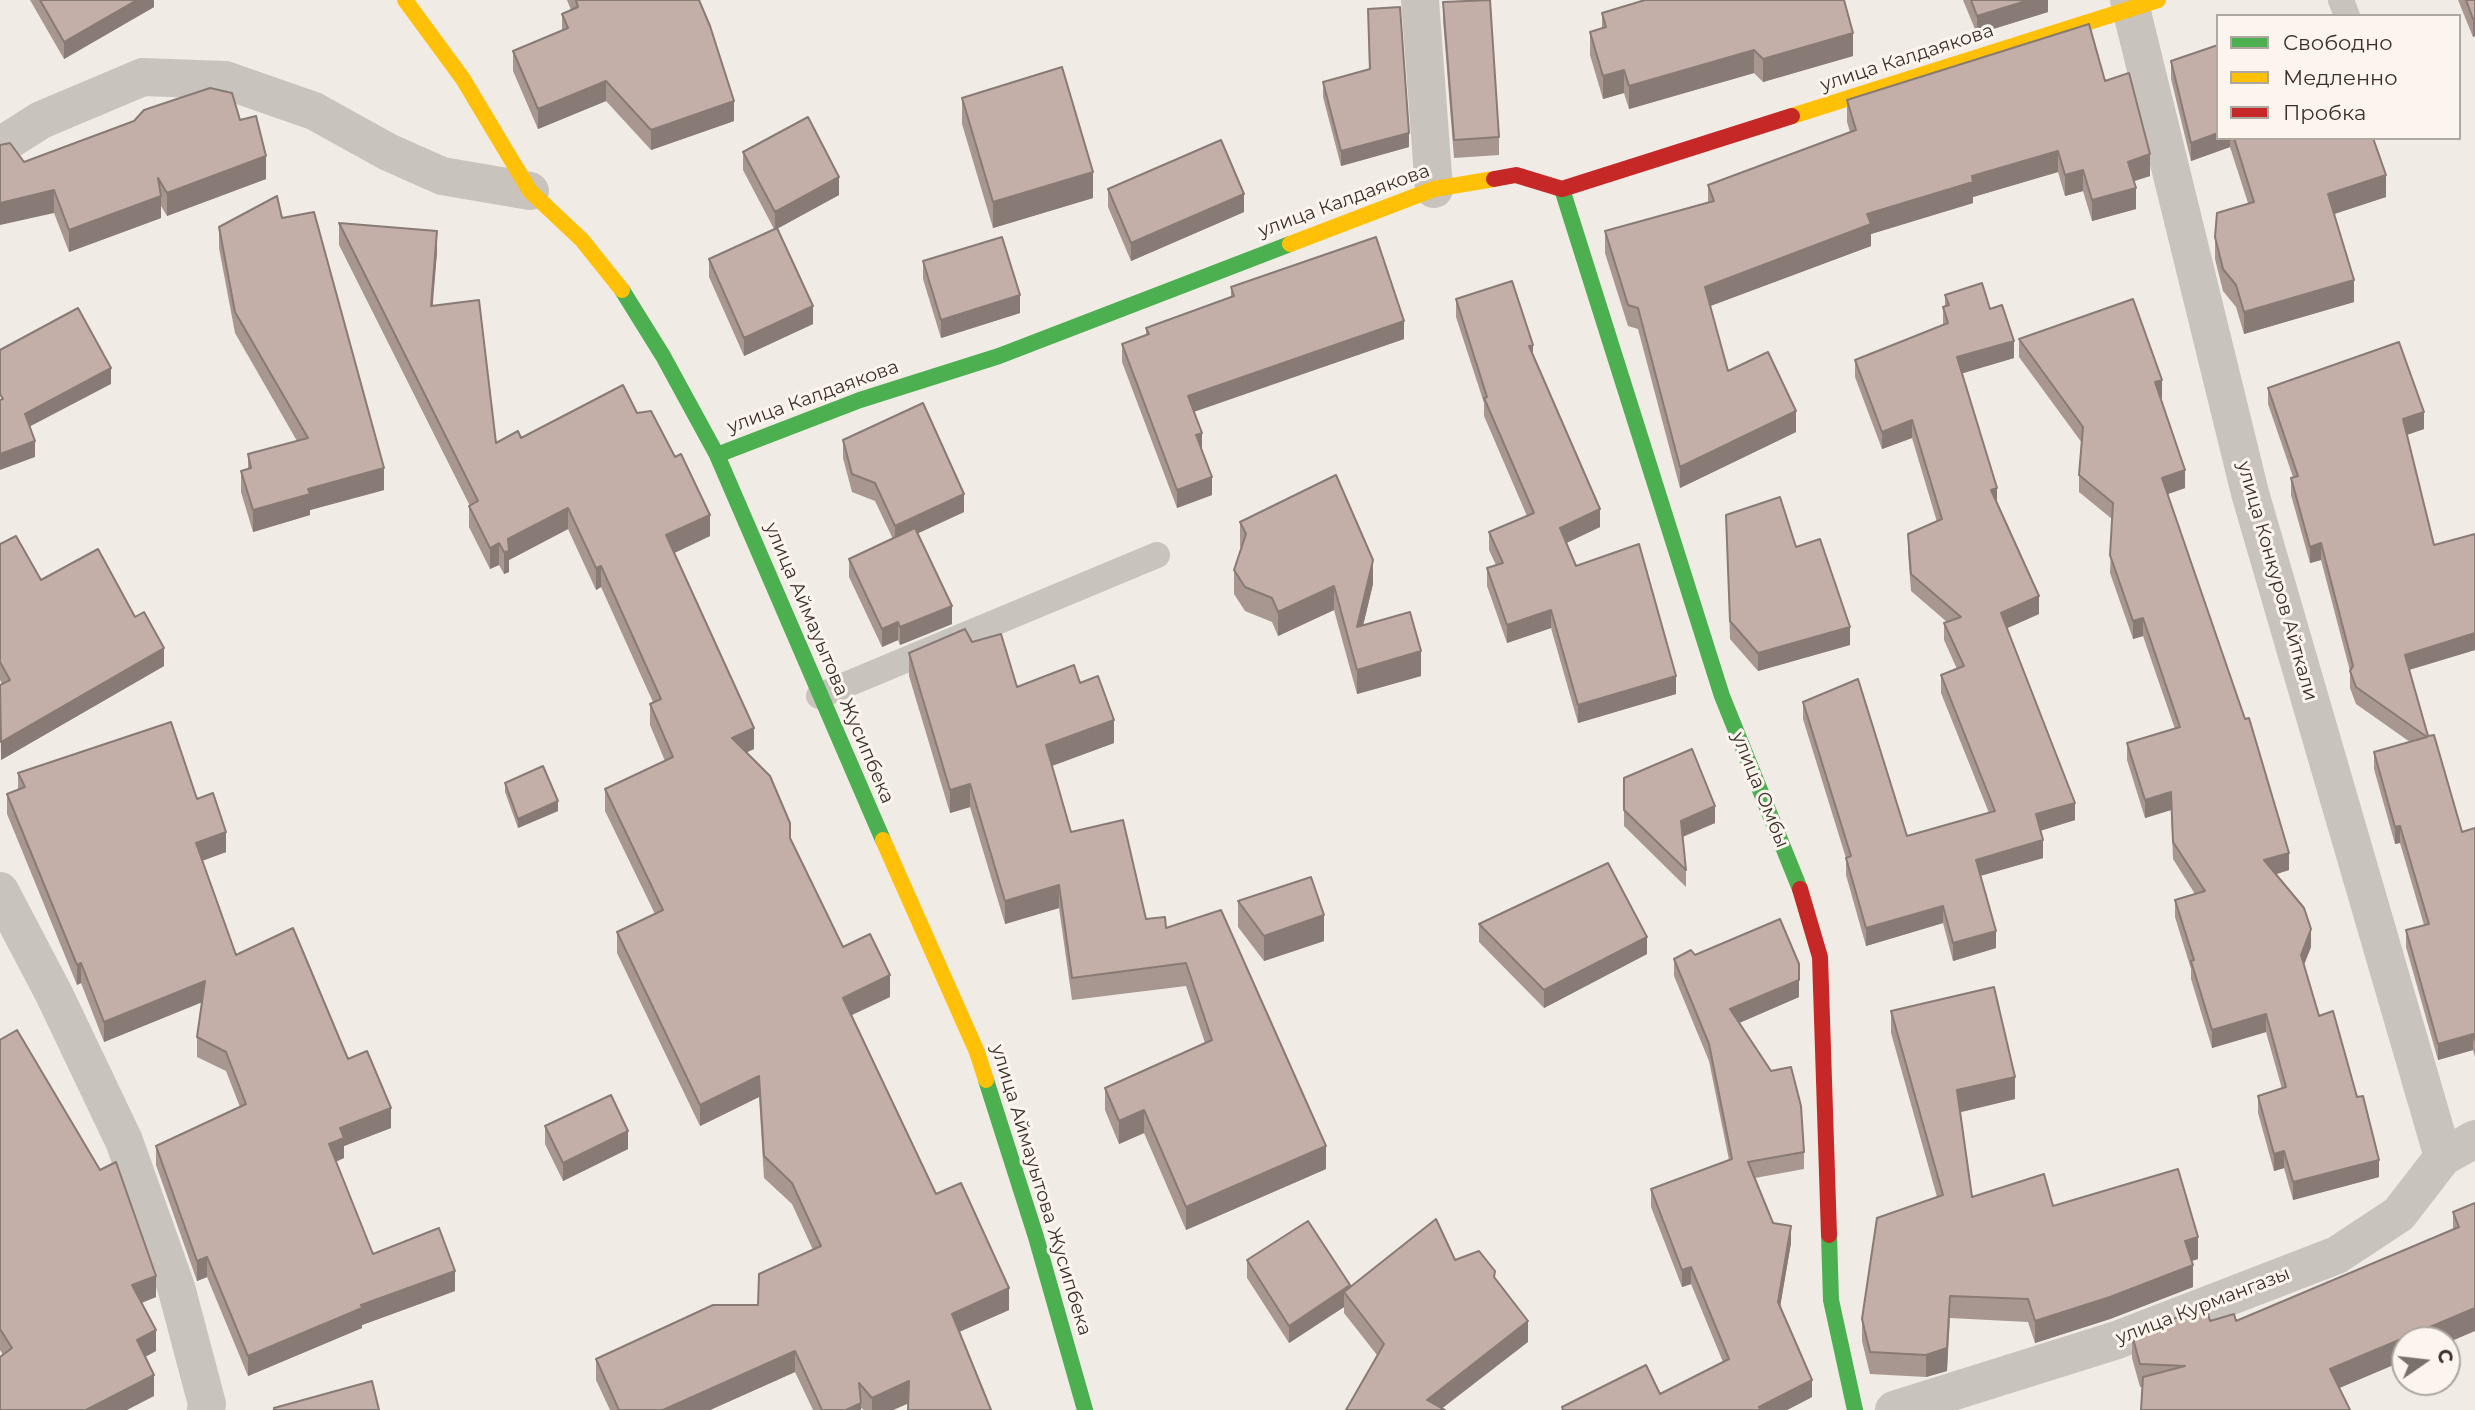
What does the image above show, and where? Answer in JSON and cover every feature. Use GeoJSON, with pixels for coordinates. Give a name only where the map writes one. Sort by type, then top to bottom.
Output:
{"type":"FeatureCollection","features":[{"type":"Feature","properties":{"kind":"street","name":"улица Аймауытова Жусипбека"},"geometry":{"type":"LineString","coordinates":[[405,0],[463,79],[530,191],[582,240],[621,289],[717,455],[819,696],[977,1052],[1036,1237],[1085,1410]]}},
{"type":"Feature","properties":{"kind":"street"},"geometry":{"type":"LineString","coordinates":[[1420,0],[1434,189]]}},
{"type":"Feature","properties":{"kind":"street","name":"улица Калдаякова"},"geometry":{"type":"LineString","coordinates":[[717,455],[860,400],[999,356],[1434,189],[1516,175],[1562,189],[2139,3]]}},
{"type":"Feature","properties":{"kind":"street","name":"улица Конкуров Айткали"},"geometry":{"type":"LineString","coordinates":[[2139,3],[2250,493],[2459,1148]]}},
{"type":"Feature","properties":{"kind":"street"},"geometry":{"type":"LineString","coordinates":[[0,146],[41,120],[143,77],[225,80],[314,111],[388,152],[442,176],[530,191]]}},
{"type":"Feature","properties":{"kind":"street","name":"улица Омбы"},"geometry":{"type":"LineString","coordinates":[[1562,189],[1722,696],[1803,897],[1820,957],[1831,1300],[1855,1410]]}},
{"type":"Feature","properties":{"kind":"street"},"geometry":{"type":"LineString","coordinates":[[0,891],[54,994],[124,1141],[176,1287],[207,1404],[206,1410]]}},
{"type":"Feature","properties":{"kind":"street","name":"улица Курмангазы"},"geometry":{"type":"LineString","coordinates":[[1894,1410],[2117,1340],[2337,1255],[2399,1214],[2459,1148]]}},
{"type":"Feature","properties":{"kind":"lane"},"geometry":{"type":"LineString","coordinates":[[819,696],[1157,555]]}},
{"type":"Feature","properties":{"kind":"building"},"geometry":{"type":"Polygon","coordinates":[[[40,0],[137,0],[64,42],[40,0]]]}},
{"type":"Feature","properties":{"kind":"building"},"geometry":{"type":"Polygon","coordinates":[[[576,0],[699,0],[734,101],[651,130],[606,81],[538,109],[513,51],[568,28],[562,14],[578,7],[576,0]]]}},
{"type":"Feature","properties":{"kind":"building"},"geometry":{"type":"Polygon","coordinates":[[[1490,0],[1499,137],[1454,140],[1443,2],[1490,0]]]}},
{"type":"Feature","properties":{"kind":"building"},"geometry":{"type":"Polygon","coordinates":[[[1645,0],[1844,0],[1853,33],[1763,59],[1754,50],[1629,86],[1624,70],[1603,76],[1590,32],[1606,27],[1602,13],[1645,0]]]}},
{"type":"Feature","properties":{"kind":"building"},"geometry":{"type":"Polygon","coordinates":[[[1971,0],[2029,0],[1977,16],[1971,0]]]}},
{"type":"Feature","properties":{"kind":"building"},"geometry":{"type":"Polygon","coordinates":[[[2466,0],[2475,0],[2473,19],[2466,0]]]}},
{"type":"Feature","properties":{"kind":"building"},"geometry":{"type":"Polygon","coordinates":[[[1400,7],[1409,133],[1341,151],[1323,82],[1370,69],[1368,9],[1400,7]]]}},
{"type":"Feature","properties":{"kind":"building"},"geometry":{"type":"Polygon","coordinates":[[[2089,24],[2105,81],[2129,73],[2150,154],[2128,162],[2136,188],[2092,200],[2083,170],[2065,175],[2058,151],[1972,176],[1973,182],[1867,214],[1871,224],[1705,287],[1728,371],[1768,352],[1796,411],[1680,467],[1638,308],[1628,305],[1605,231],[1714,201],[1708,185],[1856,130],[1847,100],[2089,24]]]}},
{"type":"Feature","properties":{"kind":"building"},"geometry":{"type":"Polygon","coordinates":[[[2216,46],[2216,134],[2191,143],[2171,61],[2216,46]]]}},
{"type":"Feature","properties":{"kind":"building"},"geometry":{"type":"Polygon","coordinates":[[[1062,67],[1093,172],[993,202],[962,98],[1062,67]]]}},
{"type":"Feature","properties":{"kind":"building"},"geometry":{"type":"Polygon","coordinates":[[[210,88],[232,93],[240,120],[256,116],[266,156],[167,193],[158,178],[161,196],[69,230],[54,190],[0,203],[0,145],[10,143],[24,162],[134,121],[144,110],[210,88]]]}},
{"type":"Feature","properties":{"kind":"building"},"geometry":{"type":"Polygon","coordinates":[[[808,117],[839,177],[775,212],[743,152],[808,117]]]}},
{"type":"Feature","properties":{"kind":"building"},"geometry":{"type":"Polygon","coordinates":[[[1221,140],[1244,194],[1131,243],[1108,189],[1221,140]]]}},
{"type":"Feature","properties":{"kind":"building"},"geometry":{"type":"Polygon","coordinates":[[[2235,140],[2374,140],[2386,175],[2328,194],[2354,280],[2244,312],[2236,285],[2223,269],[2215,237],[2217,213],[2254,202],[2235,140]]]}},
{"type":"Feature","properties":{"kind":"building"},"geometry":{"type":"Polygon","coordinates":[[[277,196],[282,218],[314,212],[384,468],[308,489],[310,494],[253,510],[241,471],[251,468],[248,454],[308,438],[235,312],[219,227],[277,196]]]}},
{"type":"Feature","properties":{"kind":"building"},"geometry":{"type":"Polygon","coordinates":[[[339,223],[437,231],[431,306],[479,300],[496,443],[518,431],[521,438],[623,385],[637,413],[651,411],[675,457],[681,454],[710,515],[666,535],[754,728],[732,738],[770,776],[790,823],[790,838],[843,947],[870,934],[890,975],[843,998],[936,1194],[961,1183],[1009,1288],[952,1314],[991,1410],[908,1410],[909,1381],[872,1398],[859,1383],[861,1403],[846,1410],[822,1410],[795,1351],[663,1410],[619,1410],[596,1359],[713,1305],[758,1305],[759,1274],[821,1246],[792,1183],[764,1156],[759,1076],[700,1105],[617,932],[663,910],[605,789],[673,757],[650,704],[661,699],[601,566],[596,568],[568,508],[508,539],[509,551],[504,552],[499,543],[490,548],[469,506],[478,501],[339,223]]]}},
{"type":"Feature","properties":{"kind":"building"},"geometry":{"type":"Polygon","coordinates":[[[777,228],[813,306],[744,338],[709,259],[777,228]]]}},
{"type":"Feature","properties":{"kind":"building"},"geometry":{"type":"Polygon","coordinates":[[[1002,237],[1020,295],[941,320],[923,261],[1002,237]]]}},
{"type":"Feature","properties":{"kind":"building"},"geometry":{"type":"Polygon","coordinates":[[[1376,237],[1404,321],[1188,396],[1202,433],[1196,435],[1212,477],[1177,490],[1122,344],[1149,334],[1146,328],[1234,296],[1231,287],[1376,237]]]}},
{"type":"Feature","properties":{"kind":"building"},"geometry":{"type":"Polygon","coordinates":[[[1512,281],[1533,345],[1529,346],[1600,509],[1560,528],[1576,566],[1639,544],[1676,676],[1578,705],[1551,610],[1507,625],[1487,568],[1503,563],[1489,532],[1534,513],[1484,398],[1487,397],[1456,299],[1512,281]]]}},
{"type":"Feature","properties":{"kind":"building"},"geometry":{"type":"Polygon","coordinates":[[[1982,283],[1990,309],[2002,305],[2014,341],[1957,357],[1997,488],[1991,490],[2039,596],[2001,613],[2075,803],[2036,814],[2043,840],[1976,860],[1996,931],[1953,943],[1943,906],[1866,928],[1846,858],[1851,856],[1803,702],[1858,679],[1907,836],[1995,811],[1941,675],[1964,666],[1944,623],[1961,617],[1911,574],[1908,534],[1942,519],[1912,420],[1882,432],[1855,360],[1948,323],[1943,307],[1949,305],[1945,295],[1982,283]]]}},
{"type":"Feature","properties":{"kind":"building"},"geometry":{"type":"Polygon","coordinates":[[[2133,299],[2162,380],[2155,382],[2185,470],[2162,478],[2245,719],[2249,718],[2289,853],[2264,860],[2304,908],[2311,929],[2301,955],[2319,1016],[2333,1011],[2357,1097],[2363,1096],[2379,1160],[2293,1182],[2284,1151],[2274,1154],[2258,1096],[2286,1087],[2266,1014],[2212,1030],[2175,900],[2205,891],[2173,842],[2171,792],[2145,800],[2127,743],[2180,727],[2143,618],[2133,621],[2110,555],[2113,503],[2079,475],[2083,427],[2019,339],[2133,299]]]}},
{"type":"Feature","properties":{"kind":"building"},"geometry":{"type":"Polygon","coordinates":[[[78,308],[111,368],[25,414],[35,441],[0,454],[0,400],[3,399],[0,394],[0,350],[78,308]]]}},
{"type":"Feature","properties":{"kind":"building"},"geometry":{"type":"Polygon","coordinates":[[[2399,342],[2424,412],[2403,419],[2434,545],[2475,534],[2475,633],[2405,655],[2428,736],[2434,735],[2462,832],[2475,828],[2475,1041],[2473,1034],[2438,1044],[2406,930],[2429,924],[2400,826],[2395,827],[2374,752],[2427,737],[2356,687],[2321,543],[2310,547],[2291,478],[2298,476],[2268,388],[2399,342]]]}},
{"type":"Feature","properties":{"kind":"building"},"geometry":{"type":"Polygon","coordinates":[[[923,403],[964,494],[895,526],[875,483],[852,474],[843,440],[923,403]]]}},
{"type":"Feature","properties":{"kind":"building"},"geometry":{"type":"Polygon","coordinates":[[[1336,475],[1373,560],[1357,627],[1410,612],[1421,651],[1357,670],[1334,586],[1278,612],[1272,598],[1245,587],[1234,570],[1246,534],[1240,522],[1336,475]]]}},
{"type":"Feature","properties":{"kind":"building"},"geometry":{"type":"Polygon","coordinates":[[[1780,497],[1796,547],[1820,539],[1850,627],[1758,653],[1730,621],[1726,515],[1780,497]]]}},
{"type":"Feature","properties":{"kind":"building"},"geometry":{"type":"Polygon","coordinates":[[[915,528],[952,606],[900,627],[898,622],[882,629],[849,559],[915,528]]]}},
{"type":"Feature","properties":{"kind":"building"},"geometry":{"type":"Polygon","coordinates":[[[16,536],[41,580],[98,549],[135,617],[144,612],[164,648],[1,742],[0,685],[10,680],[0,662],[0,544],[16,536]]]}},
{"type":"Feature","properties":{"kind":"building"},"geometry":{"type":"Polygon","coordinates":[[[965,629],[972,642],[1001,634],[1017,687],[1074,665],[1080,683],[1098,676],[1114,720],[1046,745],[1071,832],[1123,820],[1146,919],[1165,917],[1166,928],[1221,910],[1326,1146],[1186,1207],[1144,1110],[1119,1121],[1105,1088],[1212,1040],[1186,963],[1072,978],[1059,885],[1005,901],[970,784],[950,790],[909,653],[965,629]]]}},
{"type":"Feature","properties":{"kind":"building"},"geometry":{"type":"Polygon","coordinates":[[[171,722],[197,799],[213,793],[226,832],[196,843],[236,955],[293,928],[348,1059],[367,1051],[391,1108],[340,1128],[344,1138],[329,1144],[373,1254],[439,1228],[455,1271],[361,1305],[362,1308],[248,1356],[207,1257],[197,1261],[156,1146],[246,1104],[226,1052],[197,1037],[205,981],[104,1022],[81,963],[77,965],[7,794],[25,787],[18,773],[171,722]]]}},
{"type":"Feature","properties":{"kind":"building"},"geometry":{"type":"Polygon","coordinates":[[[1692,749],[1715,806],[1681,821],[1686,870],[1624,810],[1624,778],[1692,749]]]}},
{"type":"Feature","properties":{"kind":"building"},"geometry":{"type":"Polygon","coordinates":[[[543,766],[558,801],[518,819],[505,783],[543,766]]]}},
{"type":"Feature","properties":{"kind":"building"},"geometry":{"type":"Polygon","coordinates":[[[1608,863],[1647,937],[1544,990],[1479,924],[1608,863]]]}},
{"type":"Feature","properties":{"kind":"building"},"geometry":{"type":"Polygon","coordinates":[[[1311,877],[1324,915],[1264,936],[1238,901],[1311,877]]]}},
{"type":"Feature","properties":{"kind":"building"},"geometry":{"type":"Polygon","coordinates":[[[1780,919],[1799,964],[1799,980],[1730,1009],[1771,1071],[1791,1067],[1801,1106],[1804,1152],[1748,1162],[1773,1223],[1791,1226],[1778,1302],[1812,1380],[1759,1407],[1761,1410],[1563,1410],[1562,1407],[1646,1365],[1660,1394],[1729,1359],[1691,1267],[1682,1270],[1651,1189],[1732,1159],[1709,1044],[1674,959],[1691,950],[1695,955],[1780,919]]]}},
{"type":"Feature","properties":{"kind":"building"},"geometry":{"type":"Polygon","coordinates":[[[1994,987],[2015,1077],[1957,1090],[1972,1197],[2044,1174],[2053,1206],[2178,1169],[2198,1237],[2185,1241],[2193,1265],[2110,1297],[2035,1321],[2028,1299],[1950,1296],[1947,1348],[1926,1355],[1870,1352],[1862,1319],[1877,1218],[1943,1195],[1891,1011],[1994,987]]]}},
{"type":"Feature","properties":{"kind":"building"},"geometry":{"type":"Polygon","coordinates":[[[17,1030],[100,1170],[116,1162],[156,1276],[132,1285],[156,1330],[137,1340],[154,1375],[86,1410],[0,1410],[0,1357],[12,1348],[0,1329],[0,1040],[17,1030]]]}},
{"type":"Feature","properties":{"kind":"building"},"geometry":{"type":"Polygon","coordinates":[[[611,1095],[628,1131],[563,1163],[545,1126],[611,1095]]]}},
{"type":"Feature","properties":{"kind":"building"},"geometry":{"type":"Polygon","coordinates":[[[2475,1203],[2475,1308],[2432,1326],[2391,1326],[2391,1343],[2330,1369],[2350,1410],[2141,1410],[2143,1377],[2185,1366],[2140,1364],[2132,1335],[2206,1306],[2210,1321],[2234,1314],[2236,1321],[2459,1227],[2453,1212],[2475,1203]]]}},
{"type":"Feature","properties":{"kind":"building"},"geometry":{"type":"Polygon","coordinates":[[[1436,1219],[1455,1260],[1479,1251],[1495,1271],[1494,1277],[1528,1321],[1427,1400],[1445,1410],[1346,1410],[1384,1344],[1344,1292],[1436,1219]]]}},
{"type":"Feature","properties":{"kind":"building"},"geometry":{"type":"Polygon","coordinates":[[[1308,1221],[1350,1285],[1289,1326],[1247,1260],[1308,1221]]]}},
{"type":"Feature","properties":{"kind":"building"},"geometry":{"type":"Polygon","coordinates":[[[372,1381],[379,1410],[274,1410],[274,1408],[372,1381]]]}},
{"type":"Feature","properties":{"kind":"traffic: fast"},"geometry":{"type":"LineString","coordinates":[[1562,189],[1722,696],[1800,889]]}},
{"type":"Feature","properties":{"kind":"traffic: fast"},"geometry":{"type":"LineString","coordinates":[[717,455],[860,400],[999,356],[1290,244]]}},
{"type":"Feature","properties":{"kind":"traffic: fast"},"geometry":{"type":"LineString","coordinates":[[622,290],[663,356],[717,455],[883,840]]}},
{"type":"Feature","properties":{"kind":"traffic: fast"},"geometry":{"type":"LineString","coordinates":[[986,1080],[1036,1237],[1085,1410]]}},
{"type":"Feature","properties":{"kind":"traffic: fast"},"geometry":{"type":"LineString","coordinates":[[1829,1235],[1831,1300],[1855,1410]]}},
{"type":"Feature","properties":{"kind":"traffic: slow"},"geometry":{"type":"LineString","coordinates":[[405,0],[463,79],[530,191],[582,240],[622,290]]}},
{"type":"Feature","properties":{"kind":"traffic: slow"},"geometry":{"type":"LineString","coordinates":[[1792,116],[2158,0]]}},
{"type":"Feature","properties":{"kind":"traffic: slow"},"geometry":{"type":"LineString","coordinates":[[1290,244],[1434,189],[1494,179]]}},
{"type":"Feature","properties":{"kind":"traffic: slow"},"geometry":{"type":"LineString","coordinates":[[883,840],[977,1052],[986,1080]]}},
{"type":"Feature","properties":{"kind":"traffic: jam"},"geometry":{"type":"LineString","coordinates":[[1494,179],[1516,175],[1562,189],[1792,116]]}},
{"type":"Feature","properties":{"kind":"traffic: jam"},"geometry":{"type":"LineString","coordinates":[[1800,889],[1820,957],[1829,1235]]}}]}
